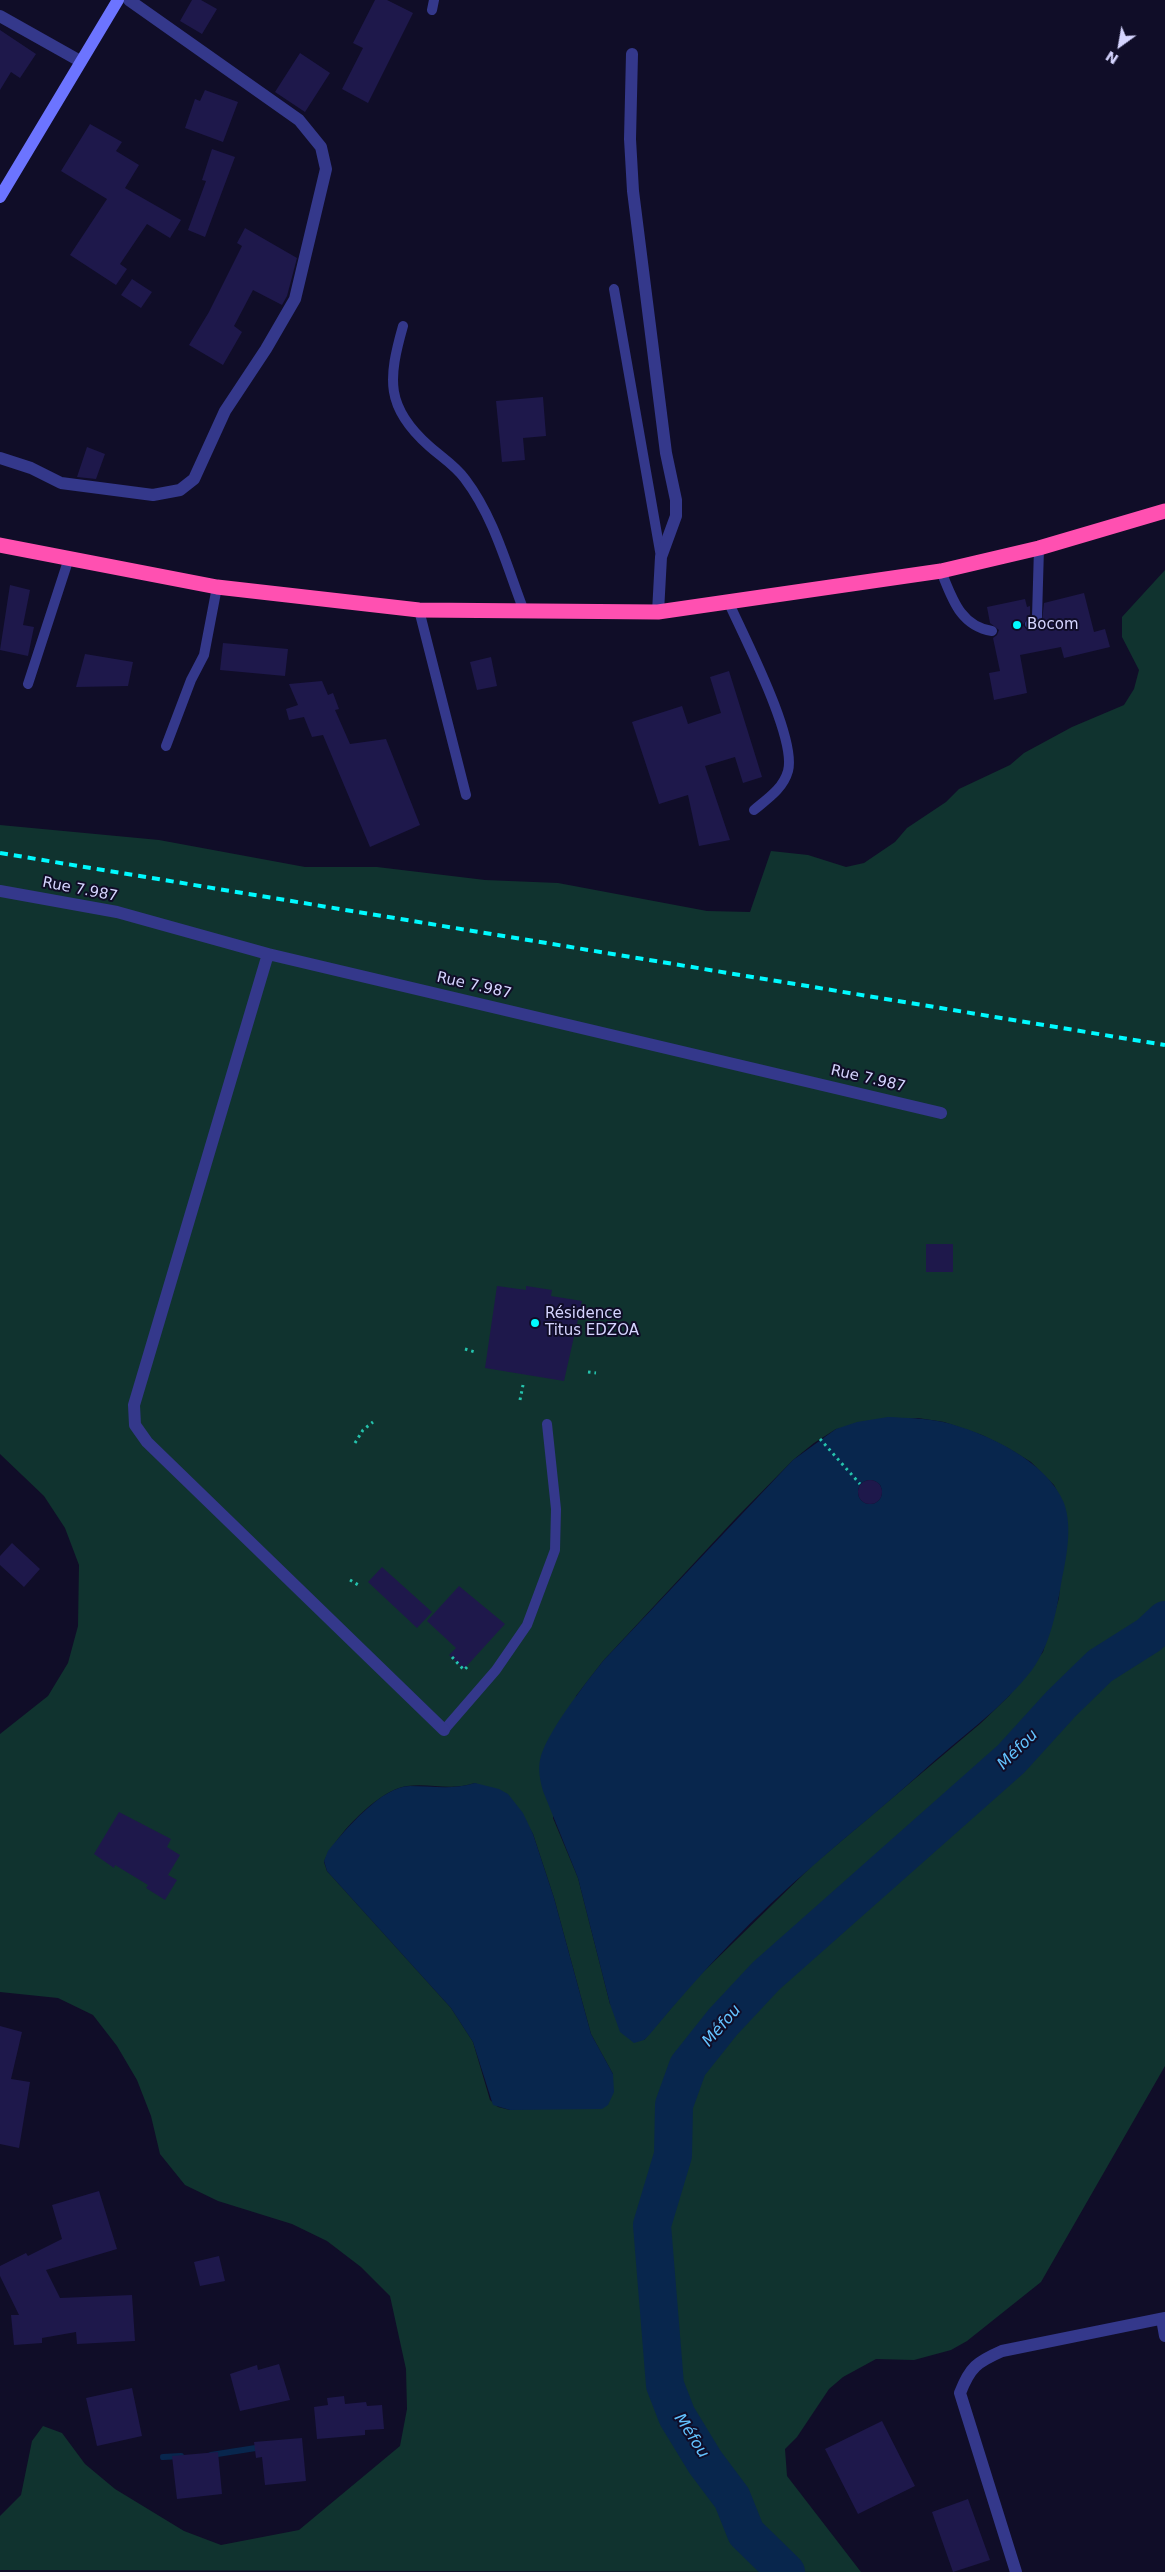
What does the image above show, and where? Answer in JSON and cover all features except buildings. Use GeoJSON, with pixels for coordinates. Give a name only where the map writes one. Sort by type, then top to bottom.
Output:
{"type":"FeatureCollection","features":[{"type":"Feature","properties":{"kind":"highway"},"geometry":{"type":"LineString","coordinates":[[0,545],[218,586],[420,610],[658,612],[941,571],[1039,548],[1165,511]]}},
{"type":"Feature","properties":{"kind":"street"},"geometry":{"type":"LineString","coordinates":[[0,197],[118,0]]}},
{"type":"Feature","properties":{"kind":"street"},"geometry":{"type":"LineString","coordinates":[[0,458],[31,468],[61,483],[153,495],[180,490],[194,479],[225,410],[271,342],[295,299],[326,169],[322,147],[299,120],[129,0]]}},
{"type":"Feature","properties":{"kind":"street"},"geometry":{"type":"LineString","coordinates":[[0,16],[80,61]]}},
{"type":"Feature","properties":{"kind":"street"},"geometry":{"type":"LineString","coordinates":[[632,54],[630,139],[633,191],[666,452],[676,500],[676,516],[661,557],[658,612]]}},
{"type":"Feature","properties":{"kind":"street","name":"Rue 7.987"},"geometry":{"type":"LineString","coordinates":[[0,891],[117,912],[268,954],[941,1112]]}},
{"type":"Feature","properties":{"kind":"street"},"geometry":{"type":"LineString","coordinates":[[268,954],[134,1405],[135,1425],[147,1442],[444,1730]]}},
{"type":"Feature","properties":{"kind":"street"},"geometry":{"type":"LineString","coordinates":[[1016,2572],[960,2393],[966,2378],[979,2361],[1002,2350],[1163,2319],[1165,2336]]}},
{"type":"Feature","properties":{"kind":"lane"},"geometry":{"type":"LineString","coordinates":[[614,289],[661,557]]}},
{"type":"Feature","properties":{"kind":"lane"},"geometry":{"type":"LineString","coordinates":[[403,326],[393,361],[394,401],[412,432],[465,478],[486,512],[524,611]]}},
{"type":"Feature","properties":{"kind":"lane"},"geometry":{"type":"LineString","coordinates":[[1030,624],[1037,618],[1039,548]]}},
{"type":"Feature","properties":{"kind":"lane"},"geometry":{"type":"LineString","coordinates":[[28,684],[69,558]]}},
{"type":"Feature","properties":{"kind":"lane"},"geometry":{"type":"LineString","coordinates":[[941,571],[952,598],[965,618],[978,628],[992,631]]}},
{"type":"Feature","properties":{"kind":"lane"},"geometry":{"type":"LineString","coordinates":[[166,746],[191,680],[204,655],[218,586]]}},
{"type":"Feature","properties":{"kind":"lane"},"geometry":{"type":"LineString","coordinates":[[728,601],[780,719],[789,748],[789,770],[780,788],[754,810]]}},
{"type":"Feature","properties":{"kind":"lane"},"geometry":{"type":"LineString","coordinates":[[420,610],[466,795]]}},
{"type":"Feature","properties":{"kind":"lane"},"geometry":{"type":"LineString","coordinates":[[444,1730],[496,1670],[527,1625],[555,1550],[556,1509],[547,1424]]}},
{"type":"Feature","properties":{"kind":"path"},"geometry":{"type":"LineString","coordinates":[[465,1349],[475,1352]]}},
{"type":"Feature","properties":{"kind":"path"},"geometry":{"type":"LineString","coordinates":[[588,1372],[596,1373]]}},
{"type":"Feature","properties":{"kind":"path"},"geometry":{"type":"LineString","coordinates":[[520,1400],[523,1385]]}},
{"type":"Feature","properties":{"kind":"path"},"geometry":{"type":"LineString","coordinates":[[355,1444],[363,1430],[373,1422]]}},
{"type":"Feature","properties":{"kind":"path"},"geometry":{"type":"LineString","coordinates":[[820,1439],[860,1484]]}},
{"type":"Feature","properties":{"kind":"path"},"geometry":{"type":"LineString","coordinates":[[350,1580],[360,1586]]}},
{"type":"Feature","properties":{"kind":"path"},"geometry":{"type":"LineString","coordinates":[[452,1658],[464,1670],[467,1667]]}},
{"type":"Feature","properties":{"kind":"green space"},"geometry":{"type":"Polygon","coordinates":[[[1165,570],[1165,2066],[1041,2282],[967,2341],[951,2350],[914,2360],[876,2359],[843,2377],[829,2389],[797,2437],[785,2449],[787,2476],[861,2572],[0,2570],[0,2516],[21,2495],[32,2441],[43,2426],[62,2433],[85,2464],[115,2489],[184,2531],[221,2545],[299,2530],[400,2446],[407,2409],[406,2369],[390,2296],[361,2267],[327,2241],[292,2224],[218,2201],[185,2185],[160,2154],[151,2116],[137,2080],[117,2046],[93,2015],[58,1998],[0,1992],[0,1734],[48,1696],[68,1663],[78,1626],[79,1565],[65,1528],[44,1496],[0,1454],[0,825],[159,840],[305,867],[377,867],[485,880],[558,883],[707,911],[750,912],[771,851],[808,855],[846,867],[864,863],[895,842],[907,828],[946,802],[959,789],[1010,765],[1024,753],[1072,727],[1124,705],[1134,689],[1139,670],[1122,637],[1122,617],[1165,570]],[[918,1418],[836,1429],[814,1443],[793,1460],[736,1518],[603,1661],[576,1696],[553,1818],[578,1878],[610,2004],[644,2040],[695,1980],[814,1864],[981,1723],[1009,1696],[1043,1652],[1059,1598],[1064,1505],[1054,1485],[1031,1462],[982,1435],[944,1422],[918,1418]],[[475,1783],[449,1787],[407,1786],[396,1789],[371,1805],[347,1828],[324,1862],[327,1871],[451,2008],[473,2042],[490,2100],[498,2107],[510,2110],[613,2074],[591,2034],[554,1898],[533,1834],[516,1805],[475,1783]]]}},
{"type":"Feature","properties":{"kind":"water"},"geometry":{"type":"Polygon","coordinates":[[[888,1417],[916,1418],[943,1422],[977,1433],[1013,1450],[1044,1474],[1056,1488],[1067,1513],[1067,1554],[1057,1607],[1048,1640],[1032,1670],[1007,1698],[793,1883],[708,1967],[650,2034],[644,2040],[634,2043],[620,2032],[610,2004],[578,1878],[543,1791],[539,1768],[543,1749],[567,1709],[603,1661],[793,1460],[836,1429],[857,1422],[888,1417]]]}},
{"type":"Feature","properties":{"kind":"water"},"geometry":{"type":"Polygon","coordinates":[[[475,1783],[499,1789],[508,1794],[523,1813],[533,1834],[554,1898],[591,2034],[613,2074],[614,2092],[608,2105],[602,2109],[510,2110],[493,2105],[473,2042],[451,2008],[327,1871],[324,1861],[328,1851],[354,1821],[388,1793],[410,1786],[451,1787],[475,1783]]]}},
{"type":"Feature","properties":{"kind":"pier"},"geometry":{"type":"Polygon","coordinates":[[[870,1480],[878,1484],[882,1492],[878,1500],[870,1504],[862,1500],[858,1492],[862,1484],[870,1480]]]}},
{"type":"Feature","properties":{"kind":"waterway","name":"Méfou"},"geometry":{"type":"LineString","coordinates":[[786,2572],[746,2533],[732,2498],[705,2462],[677,2416],[665,2385],[652,2225],[673,2155],[674,2105],[688,2066],[723,2022],[766,1976],[1011,1759],[1061,1704],[1100,1666],[1149,1635],[1165,1620]]}},
{"type":"Feature","properties":{"kind":"waterway"},"geometry":{"type":"LineString","coordinates":[[211,2455],[262,2447]]}},
{"type":"Feature","properties":{"kind":"waterway"},"geometry":{"type":"LineString","coordinates":[[163,2457],[181,2456]]}},
{"type":"Feature","properties":{"kind":"railway"},"geometry":{"type":"LineString","coordinates":[[0,853],[1165,1045]]}},
{"type":"Feature","properties":{"kind":"place","name":"Bocom"},"geometry":{"type":"Point","coordinates":[1017,625]}},
{"type":"Feature","properties":{"kind":"place","name":"Résidence Titus EDZOA"},"geometry":{"type":"Point","coordinates":[535,1323]}}]}
